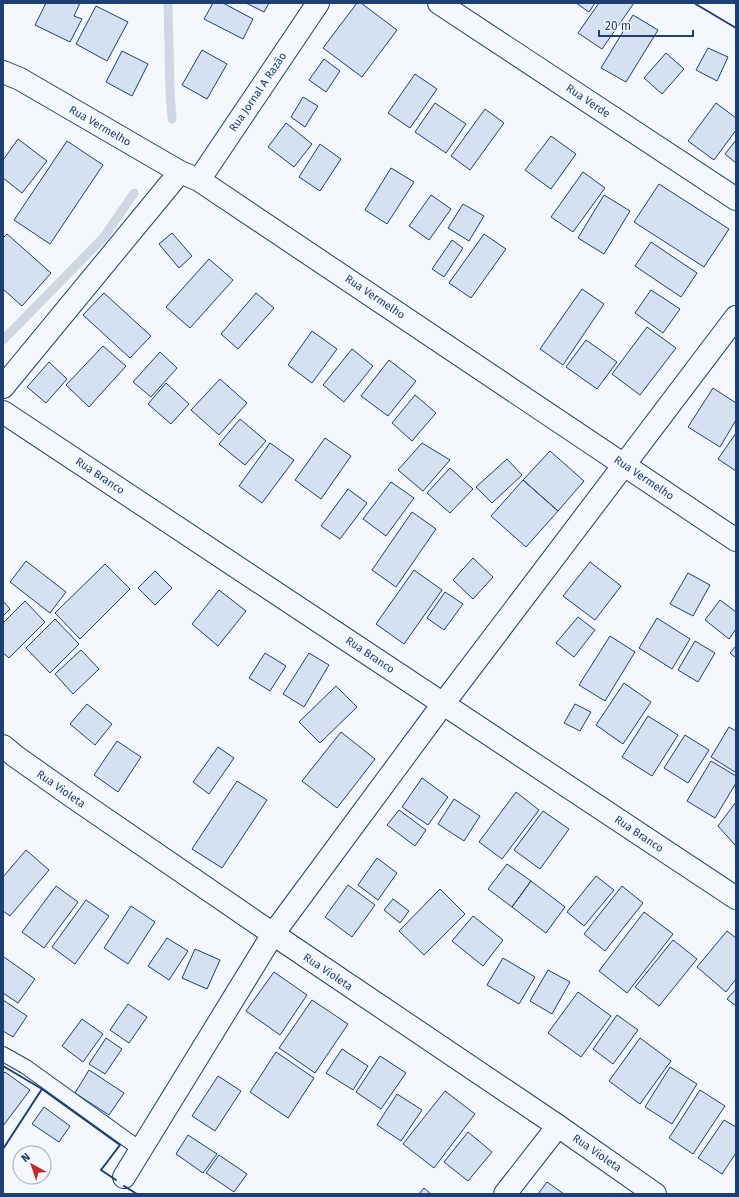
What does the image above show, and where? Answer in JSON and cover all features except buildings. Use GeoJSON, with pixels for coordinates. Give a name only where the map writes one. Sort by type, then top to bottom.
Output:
{"type":"FeatureCollection","features":[{"type":"Feature","properties":{"kind":"street","name":"Rua Jornal A Razão"},"geometry":{"type":"LineString","coordinates":[[3,387],[190,176],[318,3]]}},
{"type":"Feature","properties":{"kind":"street","name":"Rua Verde"},"geometry":{"type":"LineString","coordinates":[[439,3],[736,199]]}},
{"type":"Feature","properties":{"kind":"street","name":"Rua Vermelho"},"geometry":{"type":"LineString","coordinates":[[3,72],[20,79],[190,176],[736,540]]}},
{"type":"Feature","properties":{"kind":"street"},"geometry":{"type":"LineString","coordinates":[[124,1177],[272,934],[443,704],[736,317]]}},
{"type":"Feature","properties":{"kind":"street","name":"Rua Branco"},"geometry":{"type":"LineString","coordinates":[[3,412],[736,898]]}},
{"type":"Feature","properties":{"kind":"street","name":"Rua Violeta"},"geometry":{"type":"LineString","coordinates":[[3,746],[73,797],[272,934],[558,1126],[656,1194]]}},
{"type":"Feature","properties":{"kind":"street"},"geometry":{"type":"LineString","coordinates":[[505,1194],[558,1126]]}},
{"type":"Feature","properties":{"kind":"lane"},"geometry":{"type":"LineString","coordinates":[[3,1054],[26,1067],[140,1149]]}},
{"type":"Feature","properties":{"kind":"waterway"},"geometry":{"type":"LineString","coordinates":[[168,3],[172,119]]}},
{"type":"Feature","properties":{"kind":"waterway"},"geometry":{"type":"LineString","coordinates":[[3,340],[104,237],[134,193]]}},
{"type":"Feature","properties":{"kind":"wall"},"geometry":{"type":"LineString","coordinates":[[694,3],[736,28]]}},
{"type":"Feature","properties":{"kind":"wall"},"geometry":{"type":"LineString","coordinates":[[3,1066],[42,1089],[120,1145],[101,1170],[116,1180]]}},
{"type":"Feature","properties":{"kind":"wall"},"geometry":{"type":"LineString","coordinates":[[3,1149],[42,1089]]}},
{"type":"Feature","properties":{"kind":"wall"},"geometry":{"type":"LineString","coordinates":[[124,1186],[137,1194]]}}]}
